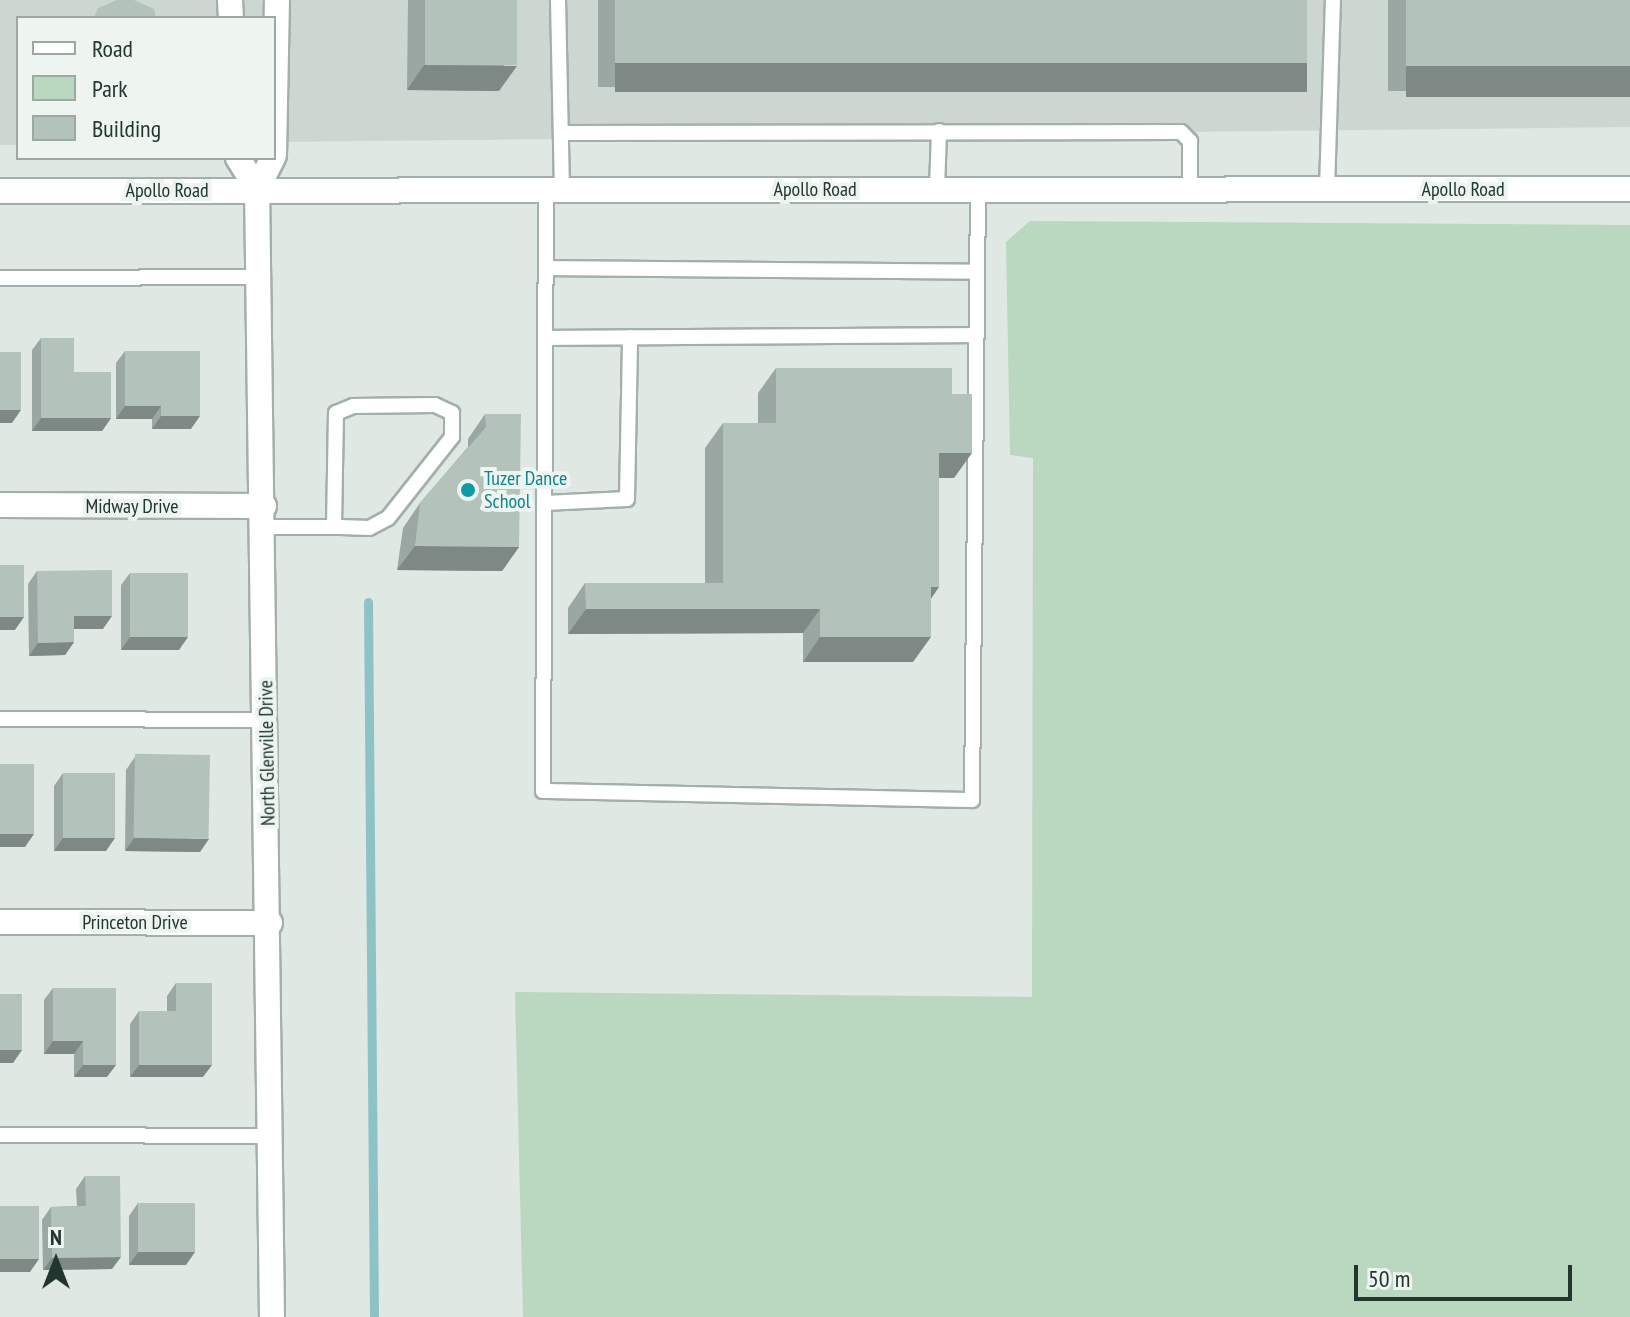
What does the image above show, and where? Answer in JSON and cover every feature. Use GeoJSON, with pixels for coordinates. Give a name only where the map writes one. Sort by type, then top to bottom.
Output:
{"type":"FeatureCollection","features":[{"type":"Feature","properties":{"kind":"street","name":"North Glenville Drive"},"geometry":{"type":"LineString","coordinates":[[276,39],[277,0]]}},
{"type":"Feature","properties":{"kind":"street"},"geometry":{"type":"LineString","coordinates":[[239,160],[257,189]]}},
{"type":"Feature","properties":{"kind":"street","name":"North Glenville Drive"},"geometry":{"type":"LineString","coordinates":[[271,160],[257,189],[270,923],[272,1317]]}},
{"type":"Feature","properties":{"kind":"street","name":"Apollo Road"},"geometry":{"type":"LineString","coordinates":[[0,191],[1630,189]]}},
{"type":"Feature","properties":{"kind":"street","name":"Midway Drive"},"geometry":{"type":"LineString","coordinates":[[0,505],[264,517]]}},
{"type":"Feature","properties":{"kind":"street","name":"Princeton Drive"},"geometry":{"type":"LineString","coordinates":[[0,922],[270,923]]}},
{"type":"Feature","properties":{"kind":"lane"},"geometry":{"type":"LineString","coordinates":[[558,0],[561,133],[546,268],[543,791],[972,800],[978,189]]}},
{"type":"Feature","properties":{"kind":"lane"},"geometry":{"type":"LineString","coordinates":[[1327,189],[1333,0]]}},
{"type":"Feature","properties":{"kind":"lane"},"geometry":{"type":"LineString","coordinates":[[937,189],[939,131]]}},
{"type":"Feature","properties":{"kind":"lane"},"geometry":{"type":"LineString","coordinates":[[561,133],[1181,132],[1190,141],[1190,189]]}},
{"type":"Feature","properties":{"kind":"lane"},"geometry":{"type":"LineString","coordinates":[[546,268],[977,272]]}},
{"type":"Feature","properties":{"kind":"lane"},"geometry":{"type":"LineString","coordinates":[[0,278],[258,277]]}},
{"type":"Feature","properties":{"kind":"lane"},"geometry":{"type":"LineString","coordinates":[[545,338],[976,335]]}},
{"type":"Feature","properties":{"kind":"lane"},"geometry":{"type":"LineString","coordinates":[[545,503],[627,499],[630,337]]}},
{"type":"Feature","properties":{"kind":"lane"},"geometry":{"type":"LineString","coordinates":[[264,517],[334,527],[369,528],[388,518],[452,437],[452,413],[435,405],[353,406],[336,413],[334,527]]}},
{"type":"Feature","properties":{"kind":"lane"},"geometry":{"type":"LineString","coordinates":[[0,719],[267,720]]}},
{"type":"Feature","properties":{"kind":"lane"},"geometry":{"type":"LineString","coordinates":[[0,1135],[271,1136]]}},
{"type":"Feature","properties":{"kind":"shaded area"},"geometry":{"type":"Polygon","coordinates":[[[0,0],[1630,0],[1630,127],[276,142],[276,16],[16,16],[16,145],[0,145],[0,0]]]}},
{"type":"Feature","properties":{"kind":"green space"},"geometry":{"type":"Polygon","coordinates":[[[1030,221],[1630,225],[1630,1317],[523,1317],[515,992],[1032,997],[1033,458],[1010,455],[1006,242],[1030,221]]]}},
{"type":"Feature","properties":{"kind":"building"},"geometry":{"type":"Polygon","coordinates":[[[117,0],[134,0],[154,9],[156,16],[95,16],[98,8],[117,0]]]}},
{"type":"Feature","properties":{"kind":"building"},"geometry":{"type":"Polygon","coordinates":[[[425,0],[517,0],[517,65],[425,65],[425,0]]]}},
{"type":"Feature","properties":{"kind":"building"},"geometry":{"type":"Polygon","coordinates":[[[615,0],[1307,0],[1307,63],[615,63],[615,0]]]}},
{"type":"Feature","properties":{"kind":"building"},"geometry":{"type":"Polygon","coordinates":[[[1406,0],[1630,0],[1630,66],[1406,66],[1406,0]]]}},
{"type":"Feature","properties":{"kind":"building"},"geometry":{"type":"Polygon","coordinates":[[[41,338],[74,338],[74,372],[111,372],[111,418],[41,418],[41,338]]]}},
{"type":"Feature","properties":{"kind":"building"},"geometry":{"type":"Polygon","coordinates":[[[125,351],[200,351],[200,416],[161,416],[161,406],[125,406],[125,351]]]}},
{"type":"Feature","properties":{"kind":"building"},"geometry":{"type":"Polygon","coordinates":[[[0,352],[21,352],[21,410],[0,410],[0,352]]]}},
{"type":"Feature","properties":{"kind":"building"},"geometry":{"type":"Polygon","coordinates":[[[776,368],[952,368],[952,394],[972,394],[972,453],[939,453],[939,587],[931,587],[931,637],[820,637],[820,609],[586,609],[585,583],[723,583],[723,423],[776,423],[776,368]]]}},
{"type":"Feature","properties":{"kind":"building","name":"Tuzer Dance School"},"geometry":{"type":"Polygon","coordinates":[[[485,414],[521,414],[519,547],[415,546],[420,503],[486,427],[485,414]]]}},
{"type":"Feature","properties":{"kind":"building"},"geometry":{"type":"Polygon","coordinates":[[[0,565],[24,565],[24,617],[0,617],[0,565]]]}},
{"type":"Feature","properties":{"kind":"building"},"geometry":{"type":"Polygon","coordinates":[[[112,570],[112,616],[74,616],[74,642],[38,643],[37,571],[112,570]]]}},
{"type":"Feature","properties":{"kind":"building"},"geometry":{"type":"Polygon","coordinates":[[[130,573],[188,573],[188,637],[130,637],[130,573]]]}},
{"type":"Feature","properties":{"kind":"building"},"geometry":{"type":"Polygon","coordinates":[[[135,754],[210,755],[209,839],[134,838],[135,754]]]}},
{"type":"Feature","properties":{"kind":"building"},"geometry":{"type":"Polygon","coordinates":[[[0,764],[34,764],[34,834],[0,834],[0,764]]]}},
{"type":"Feature","properties":{"kind":"building"},"geometry":{"type":"Polygon","coordinates":[[[63,773],[115,773],[115,838],[63,838],[63,773]]]}},
{"type":"Feature","properties":{"kind":"building"},"geometry":{"type":"Polygon","coordinates":[[[176,983],[212,983],[212,1065],[139,1065],[139,1011],[176,1011],[176,983]]]}},
{"type":"Feature","properties":{"kind":"building"},"geometry":{"type":"Polygon","coordinates":[[[53,988],[116,988],[116,1065],[83,1065],[83,1041],[53,1041],[53,988]]]}},
{"type":"Feature","properties":{"kind":"building"},"geometry":{"type":"Polygon","coordinates":[[[0,994],[22,994],[22,1050],[0,1050],[0,994]]]}},
{"type":"Feature","properties":{"kind":"building"},"geometry":{"type":"Polygon","coordinates":[[[85,1176],[120,1176],[121,1257],[52,1258],[51,1207],[86,1206],[85,1176]]]}},
{"type":"Feature","properties":{"kind":"building"},"geometry":{"type":"Polygon","coordinates":[[[138,1203],[195,1203],[195,1252],[138,1252],[138,1203]]]}},
{"type":"Feature","properties":{"kind":"building"},"geometry":{"type":"Polygon","coordinates":[[[0,1206],[39,1206],[39,1259],[0,1259],[0,1206]]]}},
{"type":"Feature","properties":{"kind":"waterway"},"geometry":{"type":"LineString","coordinates":[[368,602],[374,1317]]}},
{"type":"Feature","properties":{"kind":"place","name":"Tuzer Dance School"},"geometry":{"type":"Point","coordinates":[468,490]}}]}
